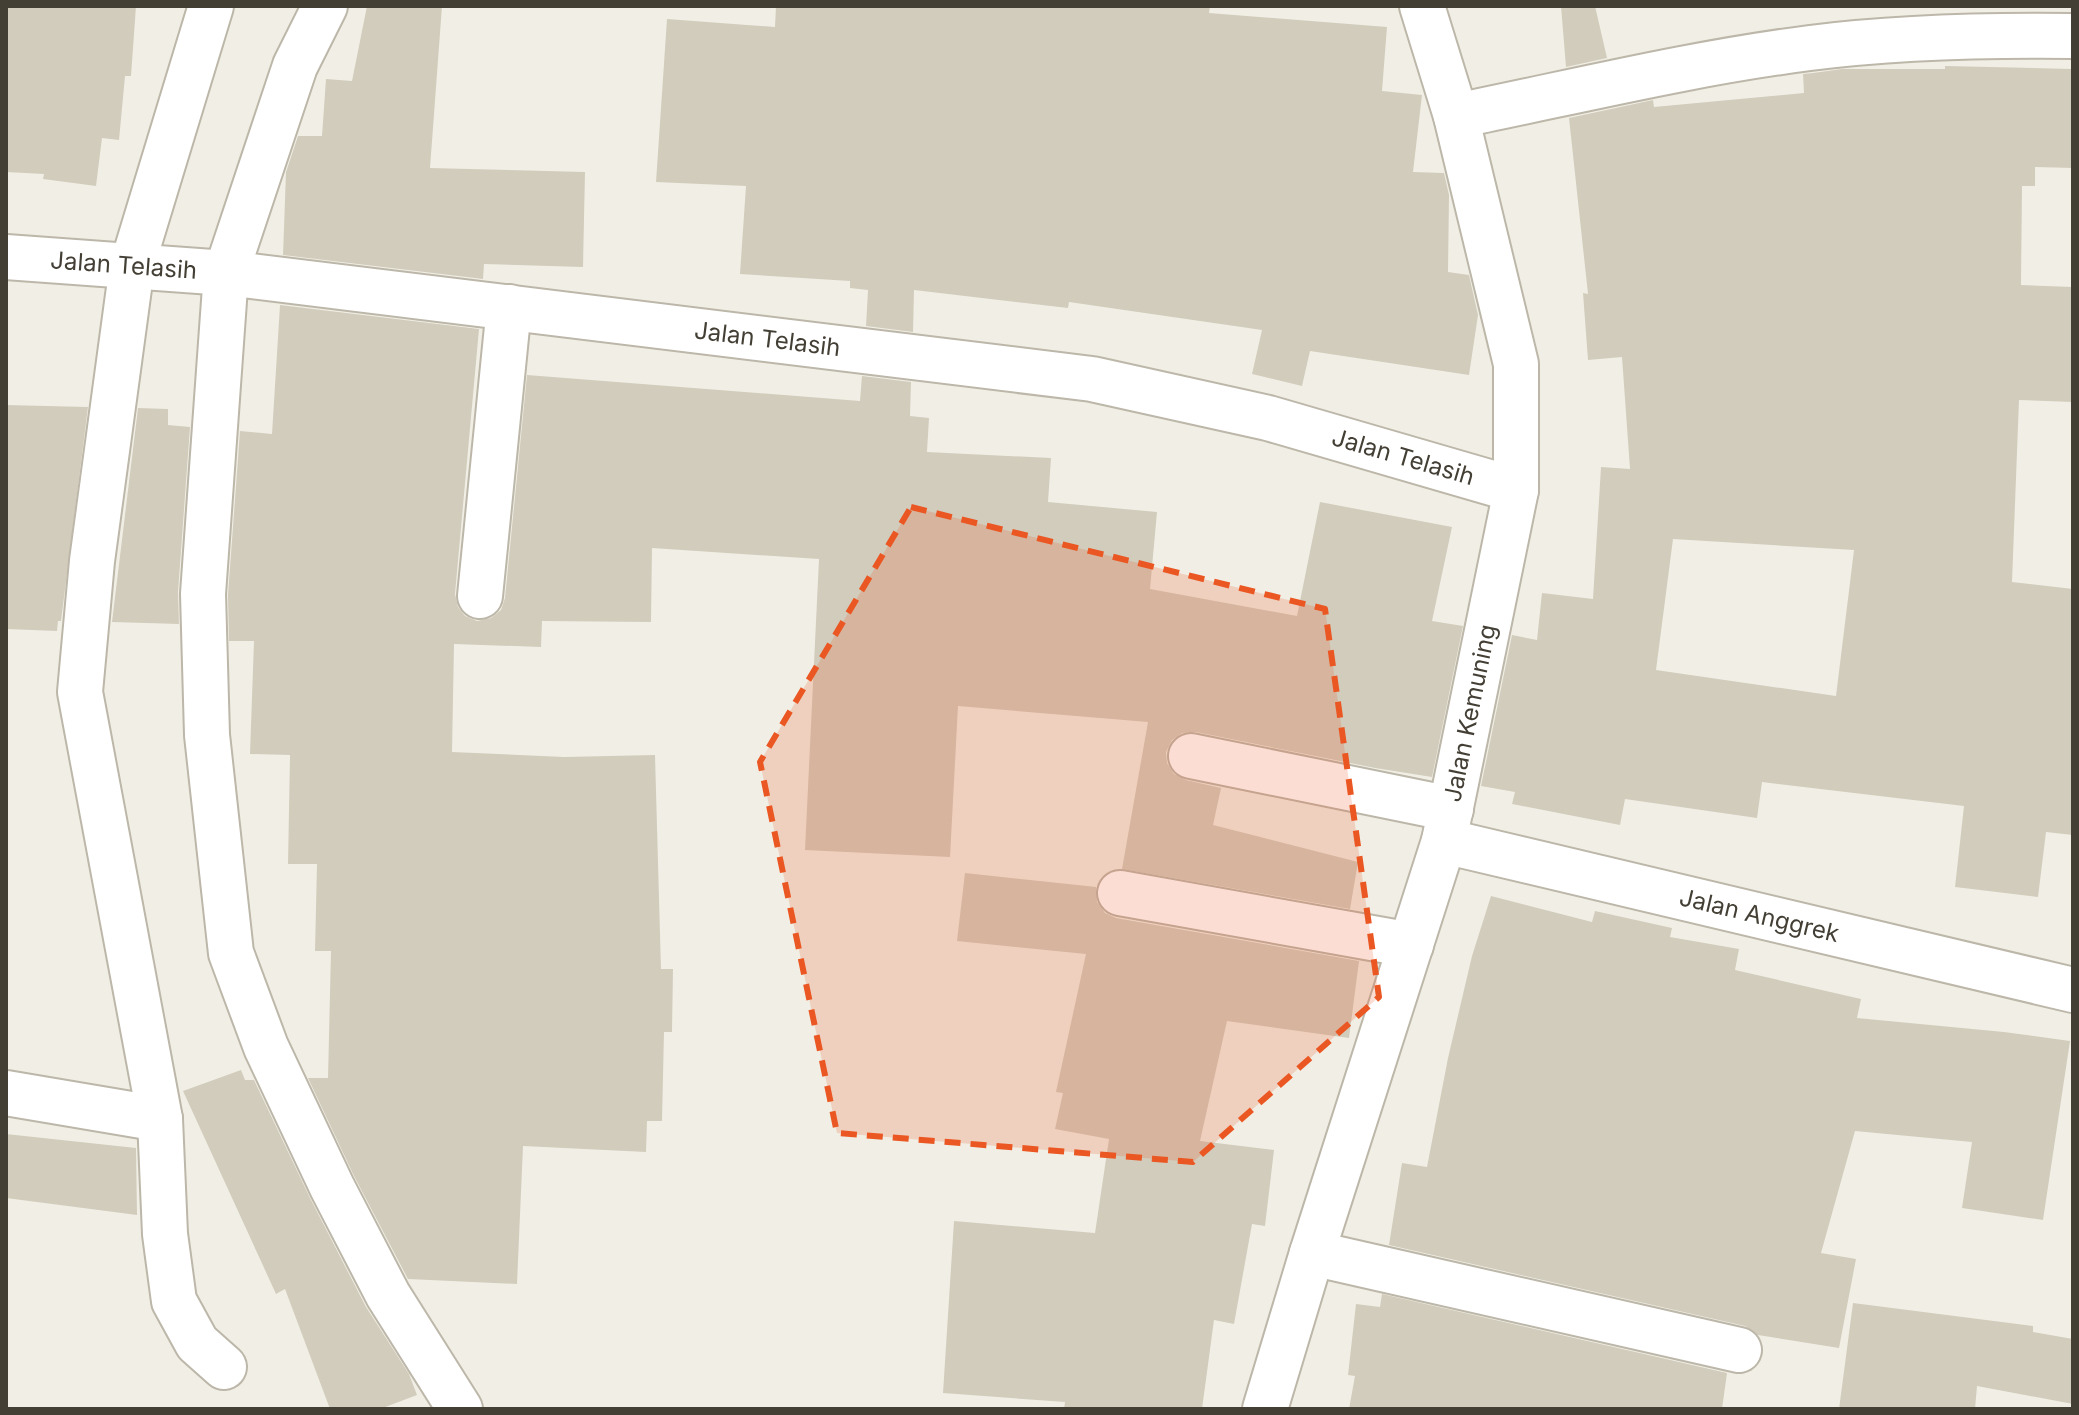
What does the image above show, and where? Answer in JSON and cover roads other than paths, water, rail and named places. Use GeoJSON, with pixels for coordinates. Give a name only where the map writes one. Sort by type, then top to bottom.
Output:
{"type":"FeatureCollection","features":[{"type":"Feature","properties":{"kind":"street"},"geometry":{"type":"LineString","coordinates":[[211,6],[132,266],[92,561],[80,692],[160,1119],[165,1234],[174,1301],[197,1343],[224,1367]]}},
{"type":"Feature","properties":{"kind":"street"},"geometry":{"type":"LineString","coordinates":[[325,6],[295,66],[226,273],[203,594],[207,735],[231,953],[266,1047],[332,1187],[388,1295],[460,1409]]}},
{"type":"Feature","properties":{"kind":"street","name":"Jalan Kemuning"},"geometry":{"type":"LineString","coordinates":[[1265,1409],[1448,825],[1516,490],[1516,364],[1456,116],[1422,6]]}},
{"type":"Feature","properties":{"kind":"street"},"geometry":{"type":"LineString","coordinates":[[1456,116],[1707,65],[1809,48],[1882,40],[2073,36]]}},
{"type":"Feature","properties":{"kind":"street","name":"Jalan Telasih"},"geometry":{"type":"LineString","coordinates":[[6,257],[226,273],[1092,379],[1268,418],[1516,490]]}},
{"type":"Feature","properties":{"kind":"street"},"geometry":{"type":"LineString","coordinates":[[480,596],[509,307]]}},
{"type":"Feature","properties":{"kind":"street","name":"Jalan Anggrek"},"geometry":{"type":"LineString","coordinates":[[1191,756],[2073,990]]}},
{"type":"Feature","properties":{"kind":"street"},"geometry":{"type":"LineString","coordinates":[[1120,893],[1411,945]]}},
{"type":"Feature","properties":{"kind":"street"},"geometry":{"type":"LineString","coordinates":[[6,1093],[160,1119]]}},
{"type":"Feature","properties":{"kind":"street"},"geometry":{"type":"LineString","coordinates":[[1312,1253],[1739,1350]]}}]}
